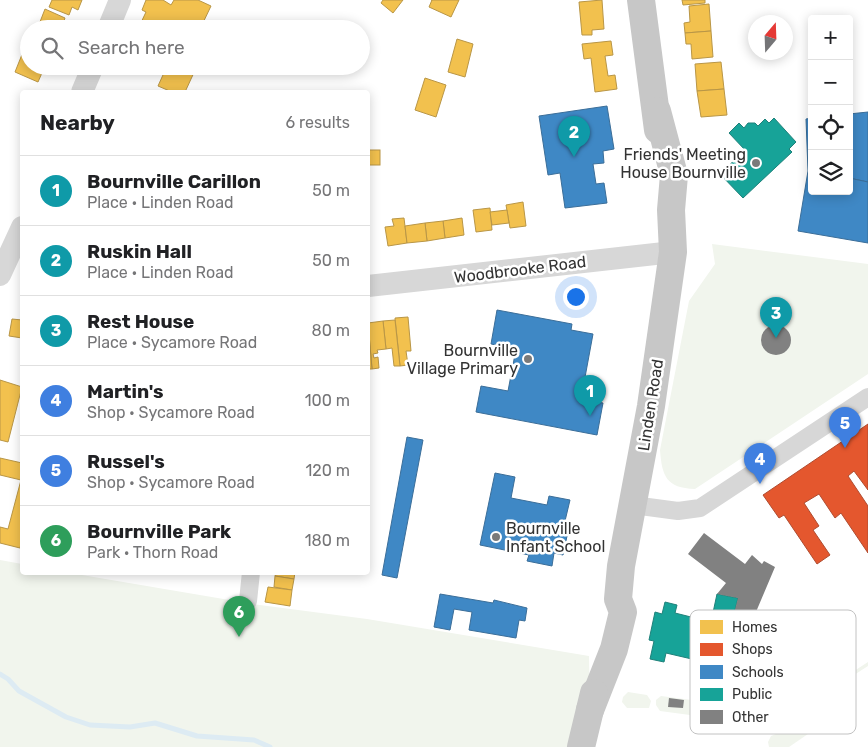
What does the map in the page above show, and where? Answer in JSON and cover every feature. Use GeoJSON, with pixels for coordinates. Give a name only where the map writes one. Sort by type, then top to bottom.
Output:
{"type":"FeatureCollection","features":[{"type":"Feature","properties":{"kind":"highway","name":"Linden Road"},"geometry":{"type":"LineString","coordinates":[[581,747],[613,606],[618,599],[621,566],[651,406],[673,252],[671,210],[674,174],[657,112],[641,0]]}},
{"type":"Feature","properties":{"kind":"street"},"geometry":{"type":"LineString","coordinates":[[112,20],[120,0]]}},
{"type":"Feature","properties":{"kind":"street"},"geometry":{"type":"LineString","coordinates":[[83,90],[89,75]]}},
{"type":"Feature","properties":{"kind":"street"},"geometry":{"type":"LineString","coordinates":[[7,267],[20,232]]}},
{"type":"Feature","properties":{"kind":"street","name":"Woodbrooke Road"},"geometry":{"type":"LineString","coordinates":[[370,286],[673,252]]}},
{"type":"Feature","properties":{"kind":"street"},"geometry":{"type":"LineString","coordinates":[[633,505],[678,511],[700,508],[868,397]]}},
{"type":"Feature","properties":{"kind":"street"},"geometry":{"type":"LineString","coordinates":[[248,602],[251,575]]}},
{"type":"Feature","properties":{"kind":"shaded area"},"geometry":{"type":"Polygon","coordinates":[[[712,244],[868,264],[868,374],[695,489],[678,486],[667,479],[662,467],[660,450],[689,301],[715,264],[712,244]]]}},
{"type":"Feature","properties":{"kind":"shaded area"},"geometry":{"type":"Polygon","coordinates":[[[0,560],[20,564],[20,575],[82,575],[253,604],[367,619],[589,656],[590,710],[581,747],[0,747],[0,560]]]}},
{"type":"Feature","properties":{"kind":"shaded area"},"geometry":{"type":"Polygon","coordinates":[[[868,662],[868,666],[856,674],[856,670],[868,662]]]}},
{"type":"Feature","properties":{"kind":"shaded area"},"geometry":{"type":"Polygon","coordinates":[[[628,692],[647,695],[651,701],[649,708],[627,708],[622,702],[623,697],[628,692]]]}},
{"type":"Feature","properties":{"kind":"shaded area"},"geometry":{"type":"Polygon","coordinates":[[[661,696],[690,700],[690,715],[660,711],[656,705],[656,700],[661,696]]]}},
{"type":"Feature","properties":{"kind":"shaded area"},"geometry":{"type":"Polygon","coordinates":[[[776,734],[808,734],[789,747],[769,747],[768,742],[771,736],[776,734]]]}},
{"type":"Feature","properties":{"kind":"building: Homes"},"geometry":{"type":"Polygon","coordinates":[[[52,0],[82,0],[78,10],[72,7],[69,15],[49,7],[52,0]]]}},
{"type":"Feature","properties":{"kind":"building: Homes"},"geometry":{"type":"Polygon","coordinates":[[[146,0],[163,0],[171,5],[174,0],[198,0],[211,6],[204,20],[142,20],[146,12],[142,10],[146,0]]]}},
{"type":"Feature","properties":{"kind":"building: Homes"},"geometry":{"type":"Polygon","coordinates":[[[383,0],[403,0],[393,13],[381,3],[383,0]]]}},
{"type":"Feature","properties":{"kind":"building: Homes"},"geometry":{"type":"Polygon","coordinates":[[[432,0],[459,0],[451,17],[429,7],[432,0]]]}},
{"type":"Feature","properties":{"kind":"building: Homes"},"geometry":{"type":"Polygon","coordinates":[[[602,0],[604,29],[592,30],[592,35],[582,35],[579,2],[602,0]]]}},
{"type":"Feature","properties":{"kind":"building: Homes"},"geometry":{"type":"Polygon","coordinates":[[[682,0],[705,0],[705,3],[683,5],[682,0]]]}},
{"type":"Feature","properties":{"kind":"building: Homes"},"geometry":{"type":"Polygon","coordinates":[[[709,4],[711,31],[685,33],[684,23],[690,22],[689,6],[709,4]]]}},
{"type":"Feature","properties":{"kind":"building: Homes"},"geometry":{"type":"Polygon","coordinates":[[[45,9],[65,18],[64,20],[41,20],[45,9]]]}},
{"type":"Feature","properties":{"kind":"building: Homes"},"geometry":{"type":"Polygon","coordinates":[[[711,31],[713,57],[692,59],[691,44],[686,44],[685,33],[711,31]]]}},
{"type":"Feature","properties":{"kind":"building: Homes"},"geometry":{"type":"Polygon","coordinates":[[[457,39],[473,44],[465,77],[448,72],[457,39]]]}},
{"type":"Feature","properties":{"kind":"building: Homes"},"geometry":{"type":"Polygon","coordinates":[[[611,41],[613,55],[605,56],[608,76],[615,75],[617,89],[595,92],[591,58],[584,59],[582,44],[611,41]]]}},
{"type":"Feature","properties":{"kind":"building: Homes"},"geometry":{"type":"Polygon","coordinates":[[[20,60],[20,74],[15,72],[20,60]]]}},
{"type":"Feature","properties":{"kind":"building: Homes"},"geometry":{"type":"Polygon","coordinates":[[[721,62],[724,89],[697,91],[695,64],[721,62]]]}},
{"type":"Feature","properties":{"kind":"building: Homes"},"geometry":{"type":"Polygon","coordinates":[[[22,75],[41,75],[38,82],[22,75]]]}},
{"type":"Feature","properties":{"kind":"building: Homes"},"geometry":{"type":"Polygon","coordinates":[[[163,75],[193,75],[186,90],[167,90],[158,86],[163,75]]]}},
{"type":"Feature","properties":{"kind":"building: Homes"},"geometry":{"type":"Polygon","coordinates":[[[425,78],[446,85],[436,117],[415,110],[425,78]]]}},
{"type":"Feature","properties":{"kind":"building: Homes"},"geometry":{"type":"Polygon","coordinates":[[[724,89],[727,115],[701,117],[697,91],[724,89]]]}},
{"type":"Feature","properties":{"kind":"building: Homes"},"geometry":{"type":"Polygon","coordinates":[[[370,150],[380,150],[380,165],[370,165],[370,150]]]}},
{"type":"Feature","properties":{"kind":"building: Homes"},"geometry":{"type":"Polygon","coordinates":[[[523,202],[526,226],[510,228],[506,205],[523,202]]]}},
{"type":"Feature","properties":{"kind":"building: Homes"},"geometry":{"type":"Polygon","coordinates":[[[490,208],[492,230],[476,232],[473,210],[490,208]]]}},
{"type":"Feature","properties":{"kind":"building: Homes"},"geometry":{"type":"Polygon","coordinates":[[[507,210],[509,223],[492,225],[490,212],[507,210]]]}},
{"type":"Feature","properties":{"kind":"building: Homes"},"geometry":{"type":"Polygon","coordinates":[[[404,218],[407,243],[388,246],[385,227],[394,226],[392,219],[404,218]]]}},
{"type":"Feature","properties":{"kind":"building: Homes"},"geometry":{"type":"Polygon","coordinates":[[[462,218],[464,235],[445,238],[443,221],[462,218]]]}},
{"type":"Feature","properties":{"kind":"building: Homes"},"geometry":{"type":"Polygon","coordinates":[[[443,221],[445,238],[427,241],[425,223],[443,221]]]}},
{"type":"Feature","properties":{"kind":"building: Homes"},"geometry":{"type":"Polygon","coordinates":[[[425,223],[427,241],[407,243],[405,226],[425,223]]]}},
{"type":"Feature","properties":{"kind":"building: Homes"},"geometry":{"type":"Polygon","coordinates":[[[408,317],[411,351],[406,351],[408,365],[400,366],[395,318],[408,317]]]}},
{"type":"Feature","properties":{"kind":"building: Homes"},"geometry":{"type":"Polygon","coordinates":[[[12,319],[20,320],[20,338],[9,336],[12,319]]]}},
{"type":"Feature","properties":{"kind":"building: Homes"},"geometry":{"type":"Polygon","coordinates":[[[395,320],[400,366],[394,366],[392,348],[386,349],[383,321],[395,320]]]}},
{"type":"Feature","properties":{"kind":"building: Homes"},"geometry":{"type":"Polygon","coordinates":[[[383,321],[386,349],[377,350],[378,353],[373,354],[374,358],[378,357],[379,368],[372,369],[370,346],[370,323],[383,321]]]}},
{"type":"Feature","properties":{"kind":"building: Homes"},"geometry":{"type":"Polygon","coordinates":[[[370,346],[372,369],[370,369],[370,346]]]}},
{"type":"Feature","properties":{"kind":"building: Homes"},"geometry":{"type":"Polygon","coordinates":[[[0,380],[20,386],[20,395],[8,442],[0,440],[0,380]]]}},
{"type":"Feature","properties":{"kind":"building: Homes"},"geometry":{"type":"Polygon","coordinates":[[[0,458],[20,463],[20,480],[0,475],[0,458]]]}},
{"type":"Feature","properties":{"kind":"building: Homes"},"geometry":{"type":"Polygon","coordinates":[[[20,484],[20,548],[0,543],[0,527],[8,529],[20,484]]]}},
{"type":"Feature","properties":{"kind":"building: Homes"},"geometry":{"type":"Polygon","coordinates":[[[275,575],[295,575],[294,579],[275,575]]]}},
{"type":"Feature","properties":{"kind":"building: Homes"},"geometry":{"type":"Polygon","coordinates":[[[275,576],[294,579],[292,590],[274,587],[275,576]]]}},
{"type":"Feature","properties":{"kind":"building: Homes"},"geometry":{"type":"Polygon","coordinates":[[[268,587],[292,590],[290,606],[265,602],[268,587]]]}},
{"type":"Feature","properties":{"kind":"building: Shops"},"geometry":{"type":"Polygon","coordinates":[[[868,424],[868,490],[854,471],[848,476],[868,506],[868,553],[841,513],[835,518],[819,494],[804,503],[819,526],[813,530],[830,555],[817,564],[784,515],[779,518],[763,495],[868,424]]]}},
{"type":"Feature","properties":{"kind":"building: Schools"},"geometry":{"type":"Polygon","coordinates":[[[607,106],[614,149],[603,151],[604,163],[593,164],[596,184],[604,183],[607,203],[565,208],[560,173],[548,175],[539,116],[607,106]]]}},
{"type":"Feature","properties":{"kind":"building: Schools"},"geometry":{"type":"Polygon","coordinates":[[[868,112],[868,182],[853,179],[853,114],[868,112]]]}},
{"type":"Feature","properties":{"kind":"building: Schools"},"geometry":{"type":"Polygon","coordinates":[[[806,119],[808,119],[808,171],[806,119]]]}},
{"type":"Feature","properties":{"kind":"building: Schools"},"geometry":{"type":"Polygon","coordinates":[[[808,171],[808,195],[853,195],[853,179],[868,182],[868,243],[798,231],[808,171]]]}},
{"type":"Feature","properties":{"kind":"building: Schools"},"geometry":{"type":"Polygon","coordinates":[[[497,310],[572,324],[571,330],[593,334],[581,399],[603,403],[597,435],[476,412],[481,386],[508,391],[516,349],[491,344],[497,310]]]}},
{"type":"Feature","properties":{"kind":"building: Schools"},"geometry":{"type":"Polygon","coordinates":[[[407,437],[423,440],[397,578],[382,575],[407,437]]]}},
{"type":"Feature","properties":{"kind":"building: Schools"},"geometry":{"type":"Polygon","coordinates":[[[495,473],[515,477],[511,498],[547,505],[549,496],[570,500],[565,521],[570,522],[563,555],[554,553],[552,566],[527,561],[529,555],[480,545],[495,473]]]}},
{"type":"Feature","properties":{"kind":"building: Schools"},"geometry":{"type":"Polygon","coordinates":[[[440,594],[493,603],[494,600],[527,608],[525,621],[519,620],[516,638],[469,630],[472,612],[454,609],[450,630],[434,627],[440,594]]]}},
{"type":"Feature","properties":{"kind":"building: Public","name":"Friends' Meeting House Bournville"},"geometry":{"type":"Polygon","coordinates":[[[774,118],[796,142],[789,149],[792,152],[743,198],[720,174],[745,150],[729,133],[739,123],[744,128],[748,123],[755,123],[758,126],[765,119],[769,123],[774,118]]]}},
{"type":"Feature","properties":{"kind":"building: Public"},"geometry":{"type":"Polygon","coordinates":[[[717,594],[738,598],[735,610],[714,610],[717,594]]]}},
{"type":"Feature","properties":{"kind":"building: Public"},"geometry":{"type":"Polygon","coordinates":[[[665,602],[677,605],[675,613],[690,617],[690,659],[666,653],[664,662],[650,659],[654,641],[649,640],[655,612],[662,614],[665,602]]]}},
{"type":"Feature","properties":{"kind":"building: Other"},"geometry":{"type":"Polygon","coordinates":[[[776,325],[782,326],[790,334],[790,346],[782,354],[776,355],[770,354],[762,346],[761,340],[762,334],[770,326],[776,325]]]}},
{"type":"Feature","properties":{"kind":"building: Other"},"geometry":{"type":"Polygon","coordinates":[[[704,533],[745,564],[752,555],[762,564],[764,561],[775,567],[757,610],[735,610],[738,598],[717,594],[726,583],[688,554],[704,533]]]}},
{"type":"Feature","properties":{"kind":"building: Other"},"geometry":{"type":"Polygon","coordinates":[[[669,698],[684,700],[683,708],[668,707],[669,698]]]}},
{"type":"Feature","properties":{"kind":"waterway"},"geometry":{"type":"LineString","coordinates":[[0,674],[8,679],[19,691],[66,717],[90,725],[130,727],[155,723],[197,736],[254,740],[270,747]]}},
{"type":"Feature","properties":{"kind":"place","name":"Ruskin Hall"},"geometry":{"type":"Point","coordinates":[574,157]}},
{"type":"Feature","properties":{"kind":"place","name":"Friends' Meeting House Bournville"},"geometry":{"type":"Point","coordinates":[756,163]}},
{"type":"Feature","properties":{"kind":"place","name":"Rest House"},"geometry":{"type":"Point","coordinates":[776,338]}},
{"type":"Feature","properties":{"kind":"place","name":"Bournville Village Primary"},"geometry":{"type":"Point","coordinates":[528,359]}},
{"type":"Feature","properties":{"kind":"place","name":"Bournville Carillon"},"geometry":{"type":"Point","coordinates":[590,416]}},
{"type":"Feature","properties":{"kind":"place","name":"Russel's"},"geometry":{"type":"Point","coordinates":[845,448]}},
{"type":"Feature","properties":{"kind":"place","name":"Martin's"},"geometry":{"type":"Point","coordinates":[760,484]}},
{"type":"Feature","properties":{"kind":"place","name":"Bournville Infant School"},"geometry":{"type":"Point","coordinates":[496,537]}},
{"type":"Feature","properties":{"kind":"place","name":"Bournville Park"},"geometry":{"type":"Point","coordinates":[239,637]}}]}
